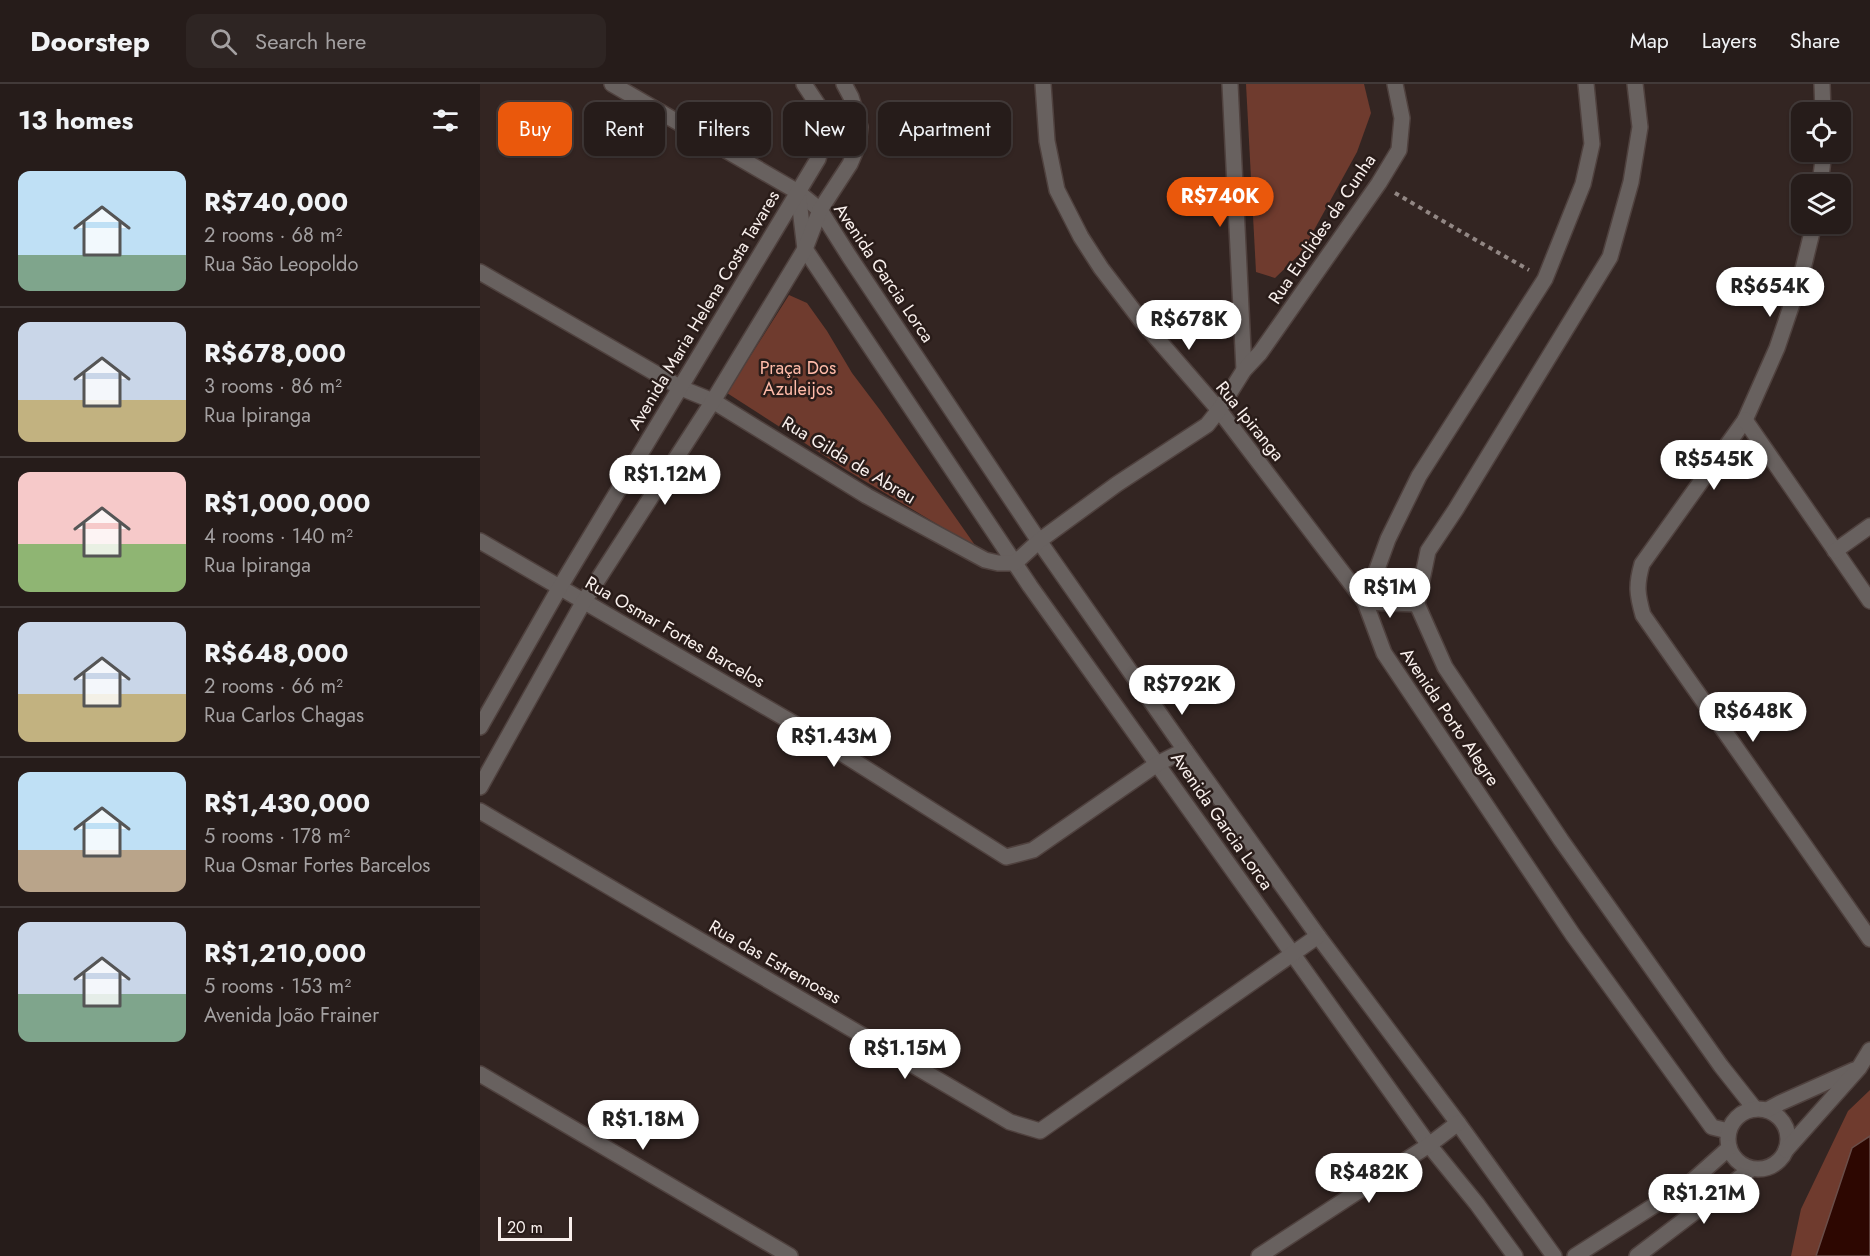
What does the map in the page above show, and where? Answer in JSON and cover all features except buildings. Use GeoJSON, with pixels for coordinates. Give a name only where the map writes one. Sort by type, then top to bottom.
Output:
{"type":"FeatureCollection","features":[{"type":"Feature","properties":{"kind":"street"},"geometry":{"type":"LineString","coordinates":[[612,84],[798,192]]}},
{"type":"Feature","properties":{"kind":"street","name":"Avenida Maria Helena Costa Tavares"},"geometry":{"type":"LineString","coordinates":[[480,727],[560,587],[818,159],[828,120],[804,84]]}},
{"type":"Feature","properties":{"kind":"street"},"geometry":{"type":"LineString","coordinates":[[480,787],[584,601],[713,401],[805,249],[820,210],[850,164],[858,145],[860,127],[851,97],[843,84]]}},
{"type":"Feature","properties":{"kind":"street","name":"Rua Ipiranga"},"geometry":{"type":"LineString","coordinates":[[1043,84],[1047,141],[1057,190],[1081,237],[1101,268],[1140,319],[1219,410],[1365,602]]}},
{"type":"Feature","properties":{"kind":"street"},"geometry":{"type":"LineString","coordinates":[[1230,84],[1244,370]]}},
{"type":"Feature","properties":{"kind":"street","name":"Rua Euclides da Cunha"},"geometry":{"type":"LineString","coordinates":[[1015,563],[1039,541],[1117,484],[1207,425],[1219,410],[1244,370],[1260,353],[1379,183],[1399,150],[1402,118],[1395,84]]}},
{"type":"Feature","properties":{"kind":"street"},"geometry":{"type":"LineString","coordinates":[[1586,84],[1592,144],[1583,184],[1545,279],[1419,476],[1388,539],[1365,602],[1417,604],[1428,551],[1610,257],[1631,182],[1640,127],[1635,84]]}},
{"type":"Feature","properties":{"kind":"street"},"geometry":{"type":"LineString","coordinates":[[1822,84],[1823,102]]}},
{"type":"Feature","properties":{"kind":"street","name":"Avenida Garcia Lorca"},"geometry":{"type":"LineString","coordinates":[[798,192],[820,210],[1039,541],[1185,750],[1318,936],[1554,1256]]}},
{"type":"Feature","properties":{"kind":"street","name":"Avenida Garcia Lorca"},"geometry":{"type":"LineString","coordinates":[[798,192],[805,249],[1015,563],[1429,1144],[1515,1256]]}},
{"type":"Feature","properties":{"kind":"street"},"geometry":{"type":"LineString","coordinates":[[1812,234],[1801,277],[1777,348],[1745,420],[1642,564],[1637,581],[1637,596],[1643,615],[1870,939]]}},
{"type":"Feature","properties":{"kind":"street","name":"Rua Gilda de Abreu"},"geometry":{"type":"LineString","coordinates":[[480,272],[681,388],[713,401],[867,496],[985,560],[1015,563]]}},
{"type":"Feature","properties":{"kind":"street"},"geometry":{"type":"LineString","coordinates":[[1745,420],[1870,601]]}},
{"type":"Feature","properties":{"kind":"street"},"geometry":{"type":"LineString","coordinates":[[1835,551],[1870,526]]}},
{"type":"Feature","properties":{"kind":"street","name":"Rua Osmar Fortes Barcelos"},"geometry":{"type":"LineString","coordinates":[[480,541],[800,727],[1006,857],[1033,849],[1157,764],[1185,750]]}},
{"type":"Feature","properties":{"kind":"street","name":"Avenida Porto Alegre"},"geometry":{"type":"LineString","coordinates":[[1365,602],[1384,652],[1573,935],[1712,1126],[1728,1131]]}},
{"type":"Feature","properties":{"kind":"street","name":"Avenida Porto Alegre"},"geometry":{"type":"LineString","coordinates":[[1417,604],[1445,667],[1561,840],[1721,1066],[1761,1109]]}},
{"type":"Feature","properties":{"kind":"street","name":"Rua das Estremosas"},"geometry":{"type":"LineString","coordinates":[[480,811],[1010,1122],[1040,1131],[1318,936]]}},
{"type":"Feature","properties":{"kind":"street"},"geometry":{"type":"LineString","coordinates":[[1859,1068],[1780,1102],[1738,1116],[1728,1131],[1729,1148],[1738,1162],[1759,1169],[1774,1165],[1859,1068],[1870,1050]]}},
{"type":"Feature","properties":{"kind":"street"},"geometry":{"type":"LineString","coordinates":[[480,1074],[790,1256]]}},
{"type":"Feature","properties":{"kind":"street"},"geometry":{"type":"LineString","coordinates":[[1761,1109],[1780,1118],[1788,1139],[1786,1150]]}},
{"type":"Feature","properties":{"kind":"street"},"geometry":{"type":"LineString","coordinates":[[1259,1256],[1458,1123]]}},
{"type":"Feature","properties":{"kind":"street"},"geometry":{"type":"LineString","coordinates":[[1575,1256],[1691,1182],[1729,1148]]}},
{"type":"Feature","properties":{"kind":"street"},"geometry":{"type":"LineString","coordinates":[[1637,1256],[1751,1168]]}},
{"type":"Feature","properties":{"kind":"path"},"geometry":{"type":"LineString","coordinates":[[1379,183],[1545,279]]}},
{"type":"Feature","properties":{"kind":"green space"},"geometry":{"type":"Polygon","coordinates":[[[1246,84],[1364,84],[1371,113],[1357,152],[1302,252],[1275,278],[1256,272],[1246,84]]]}},
{"type":"Feature","properties":{"kind":"green space","name":"Praça Dos Azuleijos"},"geometry":{"type":"Polygon","coordinates":[[[789,295],[807,303],[852,373],[977,548],[848,471],[727,393],[789,295]]]}},
{"type":"Feature","properties":{"kind":"green space"},"geometry":{"type":"Polygon","coordinates":[[[1870,1090],[1870,1136],[1852,1148],[1816,1256],[1791,1256],[1801,1209],[1848,1111],[1870,1090]]]}},
{"type":"Feature","properties":{"kind":"shaded area"},"geometry":{"type":"Polygon","coordinates":[[[1870,1136],[1870,1256],[1816,1256],[1852,1148],[1870,1136]]]}}]}
